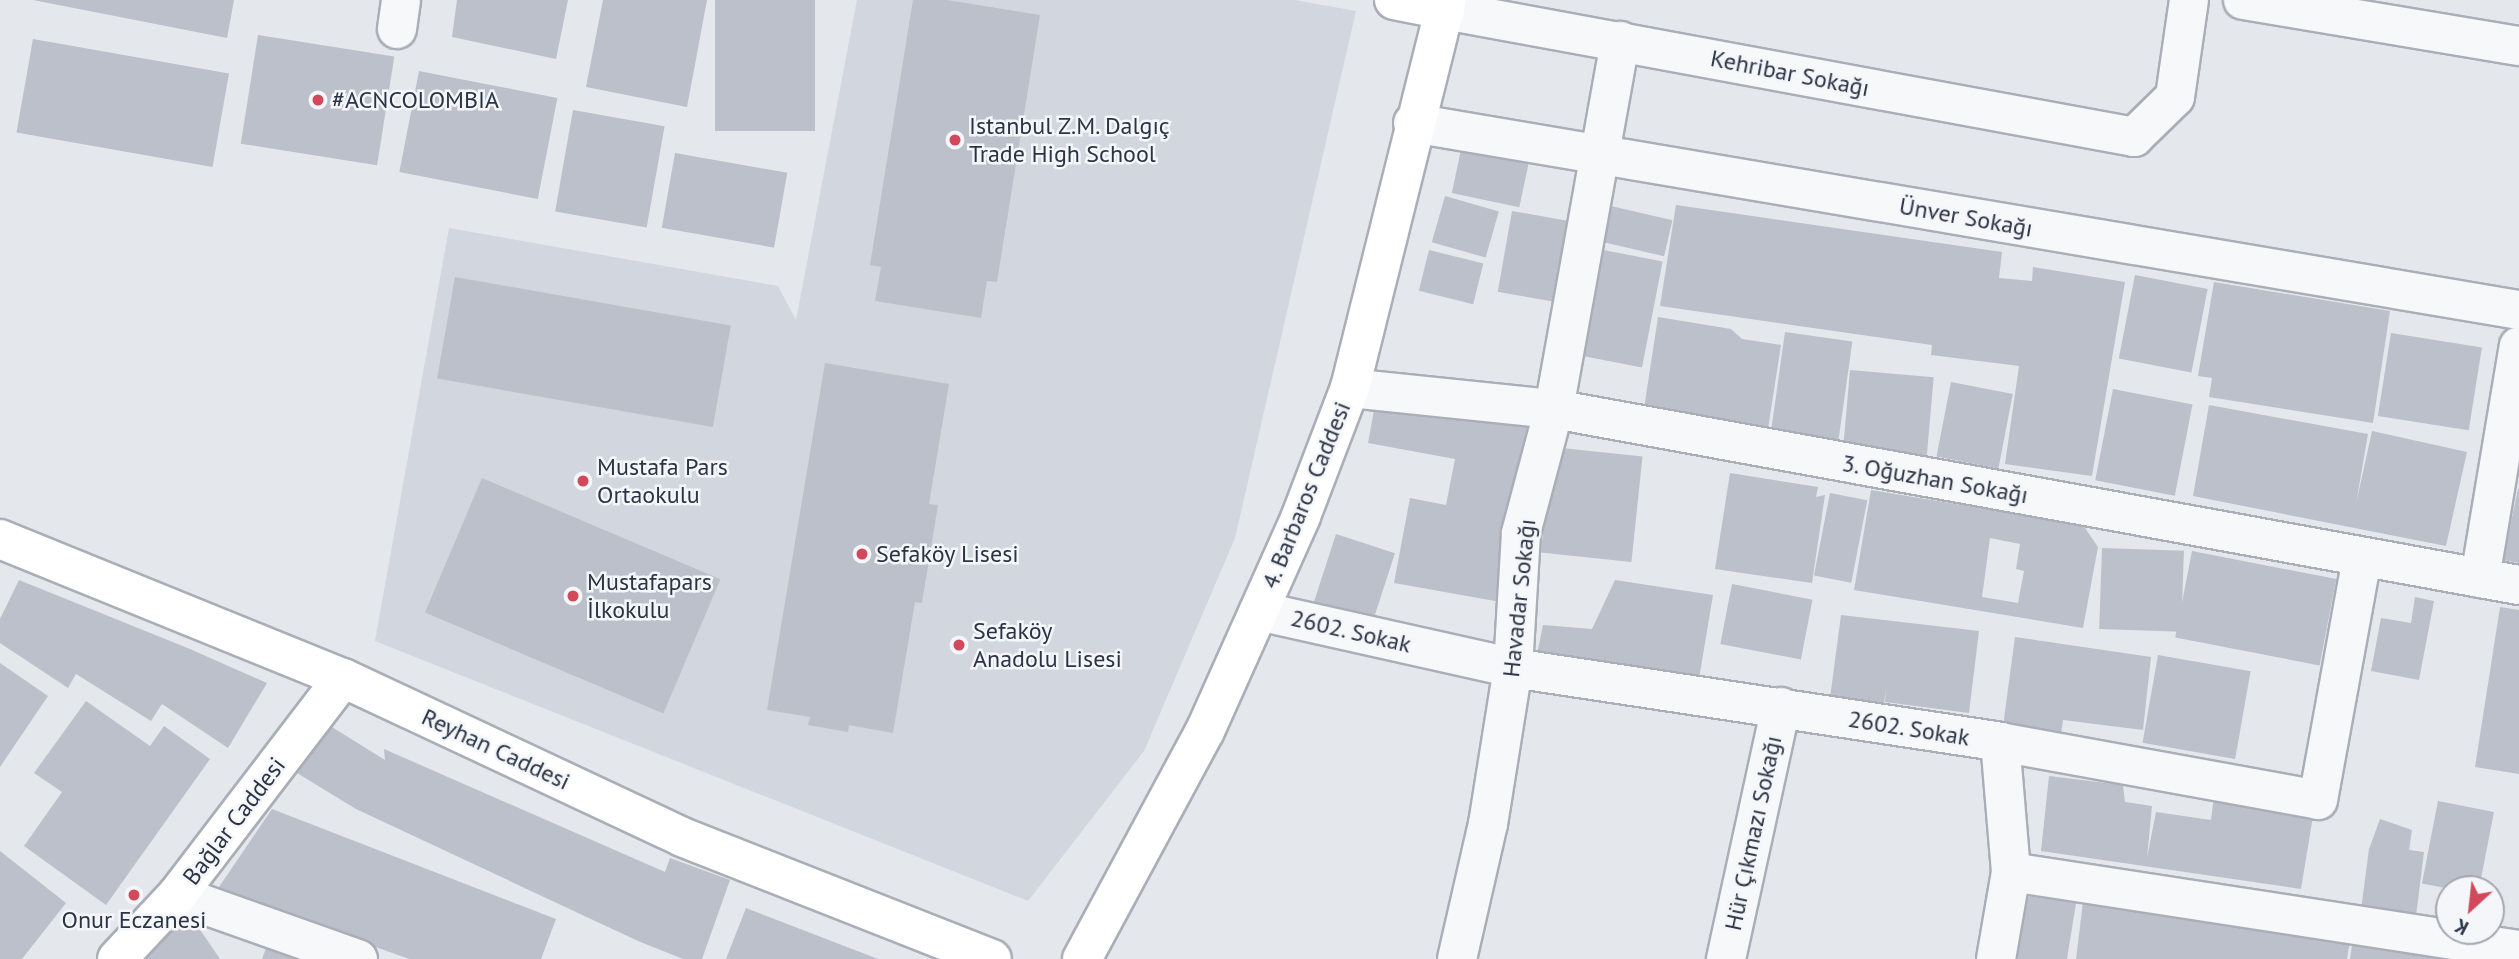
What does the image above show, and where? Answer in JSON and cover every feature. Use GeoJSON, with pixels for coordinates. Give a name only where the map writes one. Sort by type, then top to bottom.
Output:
{"type":"FeatureCollection","features":[{"type":"Feature","properties":{"kind":"street"},"geometry":{"type":"LineString","coordinates":[[1394,0],[1446,5]]}},
{"type":"Feature","properties":{"kind":"street","name":"Kehribar Sokağı"},"geometry":{"type":"LineString","coordinates":[[1446,5],[1620,41],[2134,137],[2175,97],[2189,0]]}},
{"type":"Feature","properties":{"kind":"street"},"geometry":{"type":"LineString","coordinates":[[2243,0],[2519,46]]}},
{"type":"Feature","properties":{"kind":"street","name":"4. Barbaros Caddesi"},"geometry":{"type":"LineString","coordinates":[[1082,959],[1205,731],[1259,611],[1350,388],[1413,123],[1446,5]]}},
{"type":"Feature","properties":{"kind":"street","name":"Havadar Sokağı"},"geometry":{"type":"LineString","coordinates":[[1457,959],[1488,824],[1513,668],[1521,533],[1554,409],[1620,41]]}},
{"type":"Feature","properties":{"kind":"street","name":"Ünver Sokağı"},"geometry":{"type":"LineString","coordinates":[[1413,123],[2519,310]]}},
{"type":"Feature","properties":{"kind":"street"},"geometry":{"type":"LineString","coordinates":[[2480,578],[2519,346]]}},
{"type":"Feature","properties":{"kind":"street","name":"3. Oğuzhan Sokağı"},"geometry":{"type":"LineString","coordinates":[[1350,388],[1554,409],[2519,585]]}},
{"type":"Feature","properties":{"kind":"street","name":"Reyhan Caddesi"},"geometry":{"type":"LineString","coordinates":[[5,550],[344,678],[682,837],[992,959]]}},
{"type":"Feature","properties":{"kind":"street","name":"2602. Sokak"},"geometry":{"type":"LineString","coordinates":[[1259,611],[1513,668],[2000,742],[2318,800],[2362,558]]}},
{"type":"Feature","properties":{"kind":"street","name":"Bağlar Caddesi"},"geometry":{"type":"LineString","coordinates":[[117,959],[177,895],[344,678]]}},
{"type":"Feature","properties":{"kind":"street","name":"Hür Çıkmazı Sokağı"},"geometry":{"type":"LineString","coordinates":[[1726,959],[1780,707]]}},
{"type":"Feature","properties":{"kind":"street"},"geometry":{"type":"LineString","coordinates":[[1996,959],[2011,872],[2000,742]]}},
{"type":"Feature","properties":{"kind":"street"},"geometry":{"type":"LineString","coordinates":[[2011,872],[2519,950]]}},
{"type":"Feature","properties":{"kind":"street"},"geometry":{"type":"LineString","coordinates":[[177,895],[358,959]]}},
{"type":"Feature","properties":{"kind":"shaded area"},"geometry":{"type":"Polygon","coordinates":[[[857,0],[1294,0],[1356,11],[1235,538],[1144,751],[1028,901],[375,641],[449,228],[778,286],[796,320],[857,0]]]}},
{"type":"Feature","properties":{"kind":"building"},"geometry":{"type":"Polygon","coordinates":[[[33,0],[234,0],[227,38],[33,0]]]}},
{"type":"Feature","properties":{"kind":"building","name":"#ACNCOLOMBIA"},"geometry":{"type":"Polygon","coordinates":[[[457,0],[568,0],[556,59],[452,37],[457,0]]]}},
{"type":"Feature","properties":{"kind":"building"},"geometry":{"type":"Polygon","coordinates":[[[603,0],[707,0],[687,107],[586,87],[603,0]]]}},
{"type":"Feature","properties":{"kind":"building"},"geometry":{"type":"Polygon","coordinates":[[[715,0],[815,0],[815,131],[715,131],[715,0]]]}},
{"type":"Feature","properties":{"kind":"building","name":"Istanbul Z.M. Dalgıç Trade High School"},"geometry":{"type":"Polygon","coordinates":[[[913,0],[947,0],[1040,15],[997,282],[987,281],[981,318],[875,301],[881,267],[870,265],[913,0]]]}},
{"type":"Feature","properties":{"kind":"building","name":"#ACNCOLOMBIA"},"geometry":{"type":"Polygon","coordinates":[[[258,35],[394,57],[377,165],[241,144],[258,35]]]}},
{"type":"Feature","properties":{"kind":"building"},"geometry":{"type":"Polygon","coordinates":[[[33,39],[229,74],[212,167],[17,133],[33,39]]]}},
{"type":"Feature","properties":{"kind":"building"},"geometry":{"type":"Polygon","coordinates":[[[419,71],[557,98],[538,199],[399,172],[419,71]]]}},
{"type":"Feature","properties":{"kind":"building"},"geometry":{"type":"Polygon","coordinates":[[[573,110],[665,126],[647,228],[555,211],[573,110]]]}},
{"type":"Feature","properties":{"kind":"building"},"geometry":{"type":"Polygon","coordinates":[[[1462,145],[1529,159],[1519,207],[1452,193],[1462,145]]]}},
{"type":"Feature","properties":{"kind":"building"},"geometry":{"type":"Polygon","coordinates":[[[675,153],[787,173],[774,248],[662,228],[675,153]]]}},
{"type":"Feature","properties":{"kind":"building"},"geometry":{"type":"Polygon","coordinates":[[[1445,196],[1499,211],[1486,258],[1432,242],[1445,196]]]}},
{"type":"Feature","properties":{"kind":"building"},"geometry":{"type":"Polygon","coordinates":[[[1676,205],[2002,252],[1999,278],[2032,281],[2033,267],[2125,282],[2092,476],[2005,464],[2019,366],[1931,355],[1932,345],[1660,306],[1676,205]]]}},
{"type":"Feature","properties":{"kind":"building"},"geometry":{"type":"Polygon","coordinates":[[[1611,206],[1672,220],[1664,256],[1603,242],[1611,206]]]}},
{"type":"Feature","properties":{"kind":"building"},"geometry":{"type":"Polygon","coordinates":[[[1512,211],[1567,221],[1553,301],[1498,292],[1512,211]]]}},
{"type":"Feature","properties":{"kind":"building"},"geometry":{"type":"Polygon","coordinates":[[[1588,247],[1663,262],[1642,368],[1567,353],[1588,247]]]}},
{"type":"Feature","properties":{"kind":"building"},"geometry":{"type":"Polygon","coordinates":[[[1429,250],[1483,264],[1473,304],[1419,291],[1429,250]]]}},
{"type":"Feature","properties":{"kind":"building"},"geometry":{"type":"Polygon","coordinates":[[[2135,275],[2208,289],[2191,373],[2119,358],[2135,275]]]}},
{"type":"Feature","properties":{"kind":"building"},"geometry":{"type":"Polygon","coordinates":[[[455,277],[731,326],[713,427],[437,378],[455,277]]]}},
{"type":"Feature","properties":{"kind":"building"},"geometry":{"type":"Polygon","coordinates":[[[2214,282],[2390,311],[2373,423],[2209,397],[2212,378],[2198,376],[2214,282]]]}},
{"type":"Feature","properties":{"kind":"building"},"geometry":{"type":"Polygon","coordinates":[[[1658,317],[1731,329],[1742,339],[1781,345],[1767,435],[1643,415],[1658,317]]]}},
{"type":"Feature","properties":{"kind":"building"},"geometry":{"type":"Polygon","coordinates":[[[1785,332],[1852,341],[1838,442],[1771,433],[1785,332]]]}},
{"type":"Feature","properties":{"kind":"building"},"geometry":{"type":"Polygon","coordinates":[[[2391,333],[2482,347],[2469,430],[2378,416],[2391,333]]]}},
{"type":"Feature","properties":{"kind":"building","name":"Sefaköy Lisesi"},"geometry":{"type":"Polygon","coordinates":[[[825,363],[949,384],[929,504],[938,505],[922,603],[915,602],[893,733],[849,725],[848,732],[808,725],[810,717],[767,710],[825,363]]]}},
{"type":"Feature","properties":{"kind":"building"},"geometry":{"type":"Polygon","coordinates":[[[1850,370],[1934,377],[1927,457],[1843,450],[1850,370]]]}},
{"type":"Feature","properties":{"kind":"building"},"geometry":{"type":"Polygon","coordinates":[[[1951,382],[2013,394],[1998,469],[1936,457],[1951,382]]]}},
{"type":"Feature","properties":{"kind":"building"},"geometry":{"type":"Polygon","coordinates":[[[2113,389],[2193,404],[2175,496],[2095,480],[2113,389]]]}},
{"type":"Feature","properties":{"kind":"building"},"geometry":{"type":"Polygon","coordinates":[[[1377,394],[1534,424],[1501,602],[1394,583],[1410,498],[1446,505],[1455,459],[1368,443],[1377,394]]]}},
{"type":"Feature","properties":{"kind":"building"},"geometry":{"type":"Polygon","coordinates":[[[2209,405],[2368,434],[2356,504],[2372,431],[2467,452],[2446,546],[2193,496],[2209,405]]]}},
{"type":"Feature","properties":{"kind":"building"},"geometry":{"type":"Polygon","coordinates":[[[1552,447],[1643,457],[1631,562],[1541,552],[1552,447]]]}},
{"type":"Feature","properties":{"kind":"building"},"geometry":{"type":"Polygon","coordinates":[[[1730,473],[1818,487],[1816,497],[1825,495],[1812,583],[1715,569],[1730,473]]]}},
{"type":"Feature","properties":{"kind":"building","name":"Mustafapars İlkokulu"},"geometry":{"type":"Polygon","coordinates":[[[482,478],[720,579],[663,714],[425,612],[482,478]]]}},
{"type":"Feature","properties":{"kind":"building"},"geometry":{"type":"Polygon","coordinates":[[[2519,489],[2519,563],[2503,560],[2519,489]]]}},
{"type":"Feature","properties":{"kind":"building"},"geometry":{"type":"Polygon","coordinates":[[[1871,490],[2083,525],[2098,547],[2083,628],[1854,590],[1871,490]],[[1990,538],[1982,597],[2018,603],[2024,571],[2016,569],[2020,544],[1990,538]]]}},
{"type":"Feature","properties":{"kind":"building"},"geometry":{"type":"Polygon","coordinates":[[[1830,493],[1867,500],[1851,583],[1814,575],[1830,493]]]}},
{"type":"Feature","properties":{"kind":"building"},"geometry":{"type":"Polygon","coordinates":[[[1336,534],[1395,553],[1371,627],[1312,608],[1336,534]]]}},
{"type":"Feature","properties":{"kind":"building"},"geometry":{"type":"Polygon","coordinates":[[[2102,548],[2184,551],[2181,632],[2099,629],[2102,548]]]}},
{"type":"Feature","properties":{"kind":"building"},"geometry":{"type":"Polygon","coordinates":[[[2192,551],[2336,579],[2320,665],[2175,637],[2192,551]]]}},
{"type":"Feature","properties":{"kind":"building"},"geometry":{"type":"Polygon","coordinates":[[[19,580],[267,683],[228,748],[162,704],[151,721],[76,674],[68,688],[0,643],[0,619],[19,580]]]}},
{"type":"Feature","properties":{"kind":"building"},"geometry":{"type":"Polygon","coordinates":[[[1615,580],[1713,595],[1698,685],[1536,659],[1543,625],[1592,629],[1615,580]]]}},
{"type":"Feature","properties":{"kind":"building"},"geometry":{"type":"Polygon","coordinates":[[[1732,584],[1812,600],[1801,660],[1720,644],[1732,584]]]}},
{"type":"Feature","properties":{"kind":"building"},"geometry":{"type":"Polygon","coordinates":[[[2415,597],[2434,601],[2419,680],[2371,671],[2381,618],[2411,623],[2415,597]]]}},
{"type":"Feature","properties":{"kind":"building"},"geometry":{"type":"Polygon","coordinates":[[[2500,607],[2519,610],[2519,774],[2475,767],[2500,607]]]}},
{"type":"Feature","properties":{"kind":"building"},"geometry":{"type":"Polygon","coordinates":[[[1841,615],[1979,631],[1969,713],[1885,702],[1886,687],[1884,705],[1830,698],[1841,615]]]}},
{"type":"Feature","properties":{"kind":"building"},"geometry":{"type":"Polygon","coordinates":[[[2015,637],[2151,657],[2143,730],[2063,720],[2061,734],[2003,726],[2015,637]]]}},
{"type":"Feature","properties":{"kind":"building"},"geometry":{"type":"Polygon","coordinates":[[[2158,655],[2251,671],[2235,759],[2143,743],[2158,655]]]}},
{"type":"Feature","properties":{"kind":"building"},"geometry":{"type":"Polygon","coordinates":[[[0,663],[48,696],[0,767],[0,663]]]}},
{"type":"Feature","properties":{"kind":"building"},"geometry":{"type":"Polygon","coordinates":[[[86,701],[150,746],[164,726],[210,759],[106,905],[24,846],[62,792],[34,773],[86,701]]]}},
{"type":"Feature","properties":{"kind":"building"},"geometry":{"type":"Polygon","coordinates":[[[327,724],[385,760],[384,749],[665,872],[670,858],[730,880],[702,959],[683,959],[638,941],[356,809],[297,773],[327,724]]]}},
{"type":"Feature","properties":{"kind":"building"},"geometry":{"type":"Polygon","coordinates":[[[2049,776],[2123,785],[2125,802],[2152,806],[2147,858],[2156,812],[2211,820],[2214,796],[2314,810],[2301,889],[2041,851],[2049,776]]]}},
{"type":"Feature","properties":{"kind":"building"},"geometry":{"type":"Polygon","coordinates":[[[2438,801],[2494,812],[2482,875],[2435,875],[2435,886],[2422,883],[2438,801]]]}},
{"type":"Feature","properties":{"kind":"building"},"geometry":{"type":"Polygon","coordinates":[[[272,809],[556,919],[541,959],[409,959],[217,890],[272,809]]]}},
{"type":"Feature","properties":{"kind":"building"},"geometry":{"type":"Polygon","coordinates":[[[2380,819],[2412,830],[2409,850],[2424,852],[2415,924],[2360,917],[2369,849],[2380,819]]]}},
{"type":"Feature","properties":{"kind":"building"},"geometry":{"type":"Polygon","coordinates":[[[0,851],[66,903],[22,959],[0,959],[0,851]]]}},
{"type":"Feature","properties":{"kind":"building"},"geometry":{"type":"Polygon","coordinates":[[[2026,896],[2076,903],[2067,959],[2016,959],[2026,896]]]}},
{"type":"Feature","properties":{"kind":"building"},"geometry":{"type":"Polygon","coordinates":[[[2083,902],[2350,940],[2347,959],[2076,959],[2083,902]]]}},
{"type":"Feature","properties":{"kind":"building"},"geometry":{"type":"Polygon","coordinates":[[[746,908],[878,959],[726,959],[746,908]]]}},
{"type":"Feature","properties":{"kind":"building"},"geometry":{"type":"Polygon","coordinates":[[[188,912],[220,959],[143,959],[188,912]]]}},
{"type":"Feature","properties":{"kind":"building"},"geometry":{"type":"Polygon","coordinates":[[[2353,939],[2463,959],[2350,959],[2353,939]]]}},
{"type":"Feature","properties":{"kind":"building"},"geometry":{"type":"Polygon","coordinates":[[[268,943],[305,959],[262,959],[268,943]]]}},
{"type":"Feature","properties":{"kind":"place","name":"#ACNCOLOMBIA"},"geometry":{"type":"Point","coordinates":[318,100]}},
{"type":"Feature","properties":{"kind":"place","name":"Istanbul Z.M. Dalgıç Trade High School"},"geometry":{"type":"Point","coordinates":[955,140]}},
{"type":"Feature","properties":{"kind":"place","name":"Mustafa Pars Ortaokulu"},"geometry":{"type":"Point","coordinates":[583,481]}},
{"type":"Feature","properties":{"kind":"place","name":"Sefaköy Lisesi"},"geometry":{"type":"Point","coordinates":[862,554]}},
{"type":"Feature","properties":{"kind":"place","name":"Mustafapars İlkokulu"},"geometry":{"type":"Point","coordinates":[573,596]}},
{"type":"Feature","properties":{"kind":"place","name":"Sefaköy Anadolu Lisesi"},"geometry":{"type":"Point","coordinates":[959,645]}},
{"type":"Feature","properties":{"kind":"place","name":"Onur Eczanesi"},"geometry":{"type":"Point","coordinates":[134,895]}}]}
